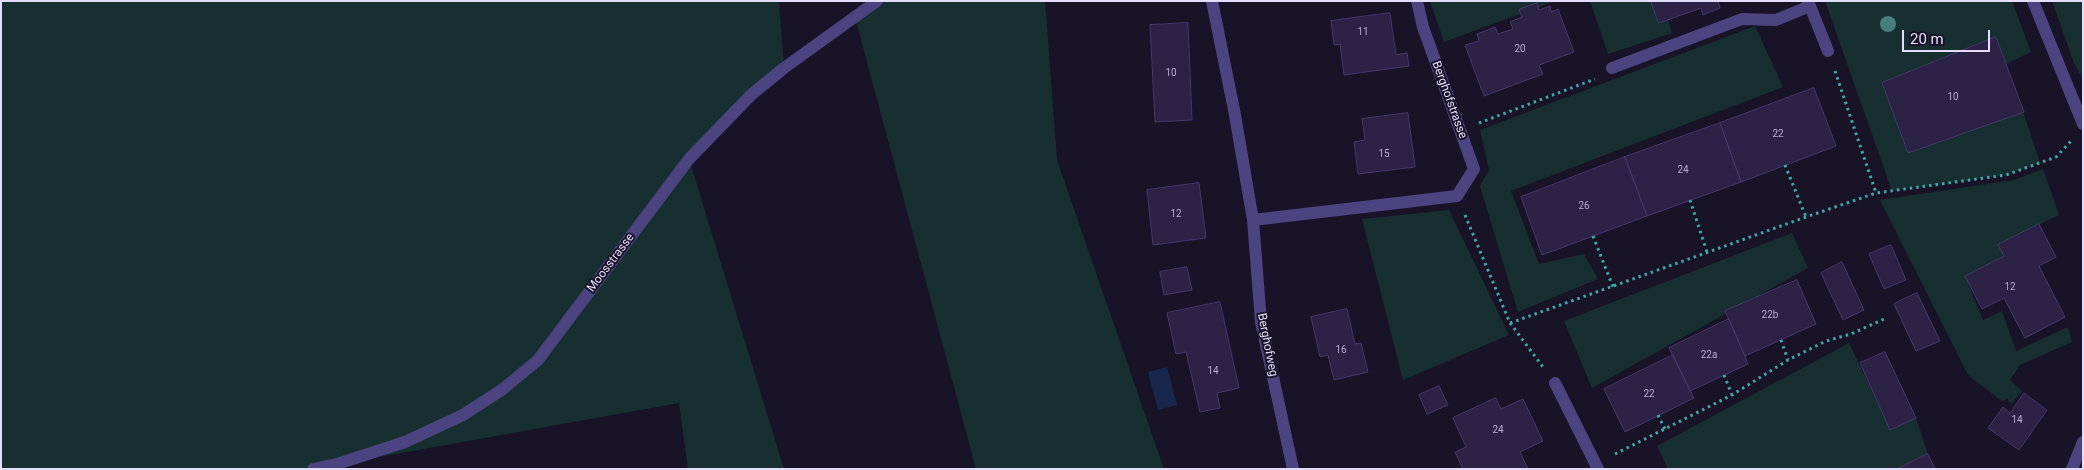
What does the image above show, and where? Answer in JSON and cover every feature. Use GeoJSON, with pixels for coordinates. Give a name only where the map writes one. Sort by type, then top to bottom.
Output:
{"type":"FeatureCollection","features":[{"type":"Feature","properties":{"kind":"street","name":"Moosstrasse"},"geometry":{"type":"LineString","coordinates":[[313,469],[337,464],[405,442],[463,415],[503,389],[538,360],[689,159],[752,94],[784,68],[876,1]]}},
{"type":"Feature","properties":{"kind":"street","name":"Berghofweg"},"geometry":{"type":"LineString","coordinates":[[1212,1],[1235,115],[1253,220],[1261,322],[1293,469]]}},
{"type":"Feature","properties":{"kind":"street","name":"Berghofstrasse"},"geometry":{"type":"LineString","coordinates":[[1417,1],[1423,26],[1474,170],[1457,196]]}},
{"type":"Feature","properties":{"kind":"street"},"geometry":{"type":"LineString","coordinates":[[2032,1],[2083,124]]}},
{"type":"Feature","properties":{"kind":"street"},"geometry":{"type":"LineString","coordinates":[[1612,68],[1742,20],[1776,20],[1809,4],[1828,51]]}},
{"type":"Feature","properties":{"kind":"street"},"geometry":{"type":"LineString","coordinates":[[1253,220],[1457,196]]}},
{"type":"Feature","properties":{"kind":"street"},"geometry":{"type":"LineString","coordinates":[[1555,383],[1597,466]]}},
{"type":"Feature","properties":{"kind":"street"},"geometry":{"type":"LineString","coordinates":[[2072,469],[2083,442]]}},
{"type":"Feature","properties":{"kind":"path"},"geometry":{"type":"LineString","coordinates":[[1828,51],[1876,193]]}},
{"type":"Feature","properties":{"kind":"path"},"geometry":{"type":"LineString","coordinates":[[1460,130],[1587,83],[1612,68]]}},
{"type":"Feature","properties":{"kind":"path"},"geometry":{"type":"LineString","coordinates":[[1510,323],[1806,216],[1876,193],[2006,175],[2056,157],[2073,140]]}},
{"type":"Feature","properties":{"kind":"path"},"geometry":{"type":"LineString","coordinates":[[1785,165],[1806,216]]}},
{"type":"Feature","properties":{"kind":"path"},"geometry":{"type":"LineString","coordinates":[[1457,196],[1510,323],[1555,383]]}},
{"type":"Feature","properties":{"kind":"path"},"geometry":{"type":"LineString","coordinates":[[1690,200],[1707,252]]}},
{"type":"Feature","properties":{"kind":"path"},"geometry":{"type":"LineString","coordinates":[[1593,236],[1612,286]]}},
{"type":"Feature","properties":{"kind":"path"},"geometry":{"type":"LineString","coordinates":[[1597,466],[1732,395],[1788,360],[1826,341],[1851,334],[1884,319]]}},
{"type":"Feature","properties":{"kind":"path"},"geometry":{"type":"LineString","coordinates":[[1780,340],[1788,360]]}},
{"type":"Feature","properties":{"kind":"path"},"geometry":{"type":"LineString","coordinates":[[1724,375],[1732,395]]}},
{"type":"Feature","properties":{"kind":"path"},"geometry":{"type":"LineString","coordinates":[[1658,415],[1665,429]]}},
{"type":"Feature","properties":{"kind":"green space"},"geometry":{"type":"Polygon","coordinates":[[[1,1],[779,1],[784,68],[689,159],[784,469],[688,469],[679,403],[313,469],[1,469],[1,1]]]}},
{"type":"Feature","properties":{"kind":"green space"},"geometry":{"type":"Polygon","coordinates":[[[877,1],[1045,1],[1057,160],[1164,469],[976,469],[855,17],[877,1]]]}},
{"type":"Feature","properties":{"kind":"green space"},"geometry":{"type":"Polygon","coordinates":[[[1430,1],[1555,1],[1444,42],[1430,1]]]}},
{"type":"Feature","properties":{"kind":"green space"},"geometry":{"type":"Polygon","coordinates":[[[1590,1],[1651,1],[1659,23],[1668,20],[1672,33],[1608,54],[1590,1]]]}},
{"type":"Feature","properties":{"kind":"green space"},"geometry":{"type":"Polygon","coordinates":[[[1825,1],[2012,1],[2031,52],[2006,64],[1996,37],[1882,83],[1908,153],[2023,111],[2040,163],[2006,175],[1892,191],[1825,1]]]}},
{"type":"Feature","properties":{"kind":"green space"},"geometry":{"type":"Polygon","coordinates":[[[2052,1],[2083,1],[2083,80],[2074,63],[2052,1]]]}},
{"type":"Feature","properties":{"kind":"green space"},"geometry":{"type":"Polygon","coordinates":[[[1755,26],[1783,87],[1511,191],[1539,264],[1584,254],[1598,279],[1518,312],[1480,186],[1489,170],[1480,130],[1755,26]]]}},
{"type":"Feature","properties":{"kind":"green space"},"geometry":{"type":"Polygon","coordinates":[[[2043,169],[2059,215],[1998,245],[2004,256],[1965,276],[1983,320],[2002,311],[2016,351],[2068,327],[2072,342],[2020,365],[2010,380],[2022,391],[2011,404],[2007,398],[2003,402],[1968,375],[1880,200],[2014,180],[2043,169]]]}},
{"type":"Feature","properties":{"kind":"green space"},"geometry":{"type":"Polygon","coordinates":[[[1449,210],[1509,335],[1403,380],[1362,219],[1449,210]]]}},
{"type":"Feature","properties":{"kind":"green space"},"geometry":{"type":"Polygon","coordinates":[[[1792,233],[1808,268],[1592,388],[1564,321],[1792,233]]]}},
{"type":"Feature","properties":{"kind":"green space"},"geometry":{"type":"Polygon","coordinates":[[[1849,343],[1890,429],[1916,418],[1928,454],[1897,469],[1668,469],[1657,446],[1849,343]]]}},
{"type":"Feature","properties":{"kind":"water"},"geometry":{"type":"Polygon","coordinates":[[[1167,367],[1177,405],[1158,410],[1148,372],[1167,367]]]}},
{"type":"Feature","properties":{"kind":"building"},"geometry":{"type":"Polygon","coordinates":[[[1651,1],[1718,1],[1720,8],[1703,15],[1701,8],[1659,23],[1651,1]]]}},
{"type":"Feature","properties":{"kind":"building"},"geometry":{"type":"Polygon","coordinates":[[[1537,3],[1539,10],[1550,6],[1551,12],[1558,9],[1574,52],[1539,65],[1543,74],[1484,96],[1465,45],[1479,41],[1477,34],[1495,27],[1498,34],[1513,29],[1510,22],[1522,17],[1519,10],[1537,3]]]}},
{"type":"Feature","properties":{"kind":"building"},"geometry":{"type":"Polygon","coordinates":[[[1390,13],[1396,55],[1407,53],[1409,66],[1344,75],[1340,44],[1334,45],[1331,21],[1390,13]]]}},
{"type":"Feature","properties":{"kind":"building"},"geometry":{"type":"Polygon","coordinates":[[[1188,23],[1192,120],[1155,122],[1150,25],[1188,23]]]}},
{"type":"Feature","properties":{"kind":"building"},"geometry":{"type":"Polygon","coordinates":[[[1996,37],[2024,112],[1908,153],[1882,83],[1996,37]]]}},
{"type":"Feature","properties":{"kind":"building"},"geometry":{"type":"Polygon","coordinates":[[[1814,88],[1836,146],[1741,182],[1720,123],[1814,88]]]}},
{"type":"Feature","properties":{"kind":"building"},"geometry":{"type":"Polygon","coordinates":[[[1408,113],[1415,167],[1358,174],[1354,142],[1365,140],[1362,119],[1408,113]]]}},
{"type":"Feature","properties":{"kind":"building"},"geometry":{"type":"Polygon","coordinates":[[[1720,123],[1741,182],[1647,216],[1625,157],[1720,123]]]}},
{"type":"Feature","properties":{"kind":"building"},"geometry":{"type":"Polygon","coordinates":[[[1625,157],[1647,216],[1542,255],[1521,197],[1625,157]]]}},
{"type":"Feature","properties":{"kind":"building"},"geometry":{"type":"Polygon","coordinates":[[[1199,183],[1206,238],[1153,245],[1147,190],[1199,183]]]}},
{"type":"Feature","properties":{"kind":"building"},"geometry":{"type":"Polygon","coordinates":[[[2039,224],[2056,257],[2039,266],[2065,317],[2025,338],[2004,298],[1982,309],[1965,276],[2004,256],[1998,245],[2039,224]]]}},
{"type":"Feature","properties":{"kind":"building"},"geometry":{"type":"Polygon","coordinates":[[[1891,245],[1906,280],[1884,289],[1869,254],[1891,245]]]}},
{"type":"Feature","properties":{"kind":"building"},"geometry":{"type":"Polygon","coordinates":[[[1842,262],[1864,310],[1843,320],[1821,273],[1842,262]]]}},
{"type":"Feature","properties":{"kind":"building"},"geometry":{"type":"Polygon","coordinates":[[[1187,267],[1192,290],[1164,295],[1160,272],[1187,267]]]}},
{"type":"Feature","properties":{"kind":"building"},"geometry":{"type":"Polygon","coordinates":[[[1797,280],[1816,324],[1745,356],[1725,311],[1797,280]]]}},
{"type":"Feature","properties":{"kind":"building"},"geometry":{"type":"Polygon","coordinates":[[[1917,293],[1940,341],[1916,351],[1894,304],[1917,293]]]}},
{"type":"Feature","properties":{"kind":"building"},"geometry":{"type":"Polygon","coordinates":[[[1220,302],[1239,388],[1217,393],[1220,408],[1200,412],[1186,352],[1176,354],[1167,313],[1220,302]]]}},
{"type":"Feature","properties":{"kind":"building"},"geometry":{"type":"Polygon","coordinates":[[[1347,309],[1355,344],[1361,343],[1368,372],[1334,380],[1328,355],[1320,357],[1311,317],[1347,309]]]}},
{"type":"Feature","properties":{"kind":"building"},"geometry":{"type":"Polygon","coordinates":[[[1729,319],[1748,364],[1690,391],[1669,348],[1729,319]]]}},
{"type":"Feature","properties":{"kind":"building"},"geometry":{"type":"Polygon","coordinates":[[[1885,352],[1916,418],[1890,430],[1860,363],[1885,352]]]}},
{"type":"Feature","properties":{"kind":"building"},"geometry":{"type":"Polygon","coordinates":[[[1673,355],[1694,398],[1625,432],[1604,389],[1673,355]]]}},
{"type":"Feature","properties":{"kind":"building"},"geometry":{"type":"Polygon","coordinates":[[[1439,386],[1448,405],[1427,414],[1419,395],[1439,386]]]}},
{"type":"Feature","properties":{"kind":"building"},"geometry":{"type":"Polygon","coordinates":[[[2024,393],[2047,410],[2019,450],[1988,428],[2003,407],[2010,413],[2024,393]]]}},
{"type":"Feature","properties":{"kind":"building"},"geometry":{"type":"Polygon","coordinates":[[[1496,398],[1501,409],[1523,399],[1543,441],[1520,452],[1528,469],[1463,469],[1455,452],[1466,447],[1453,418],[1496,398]]]}},
{"type":"Feature","properties":{"kind":"building"},"geometry":{"type":"Polygon","coordinates":[[[1928,454],[1935,469],[1897,469],[1928,454]]]}}]}
